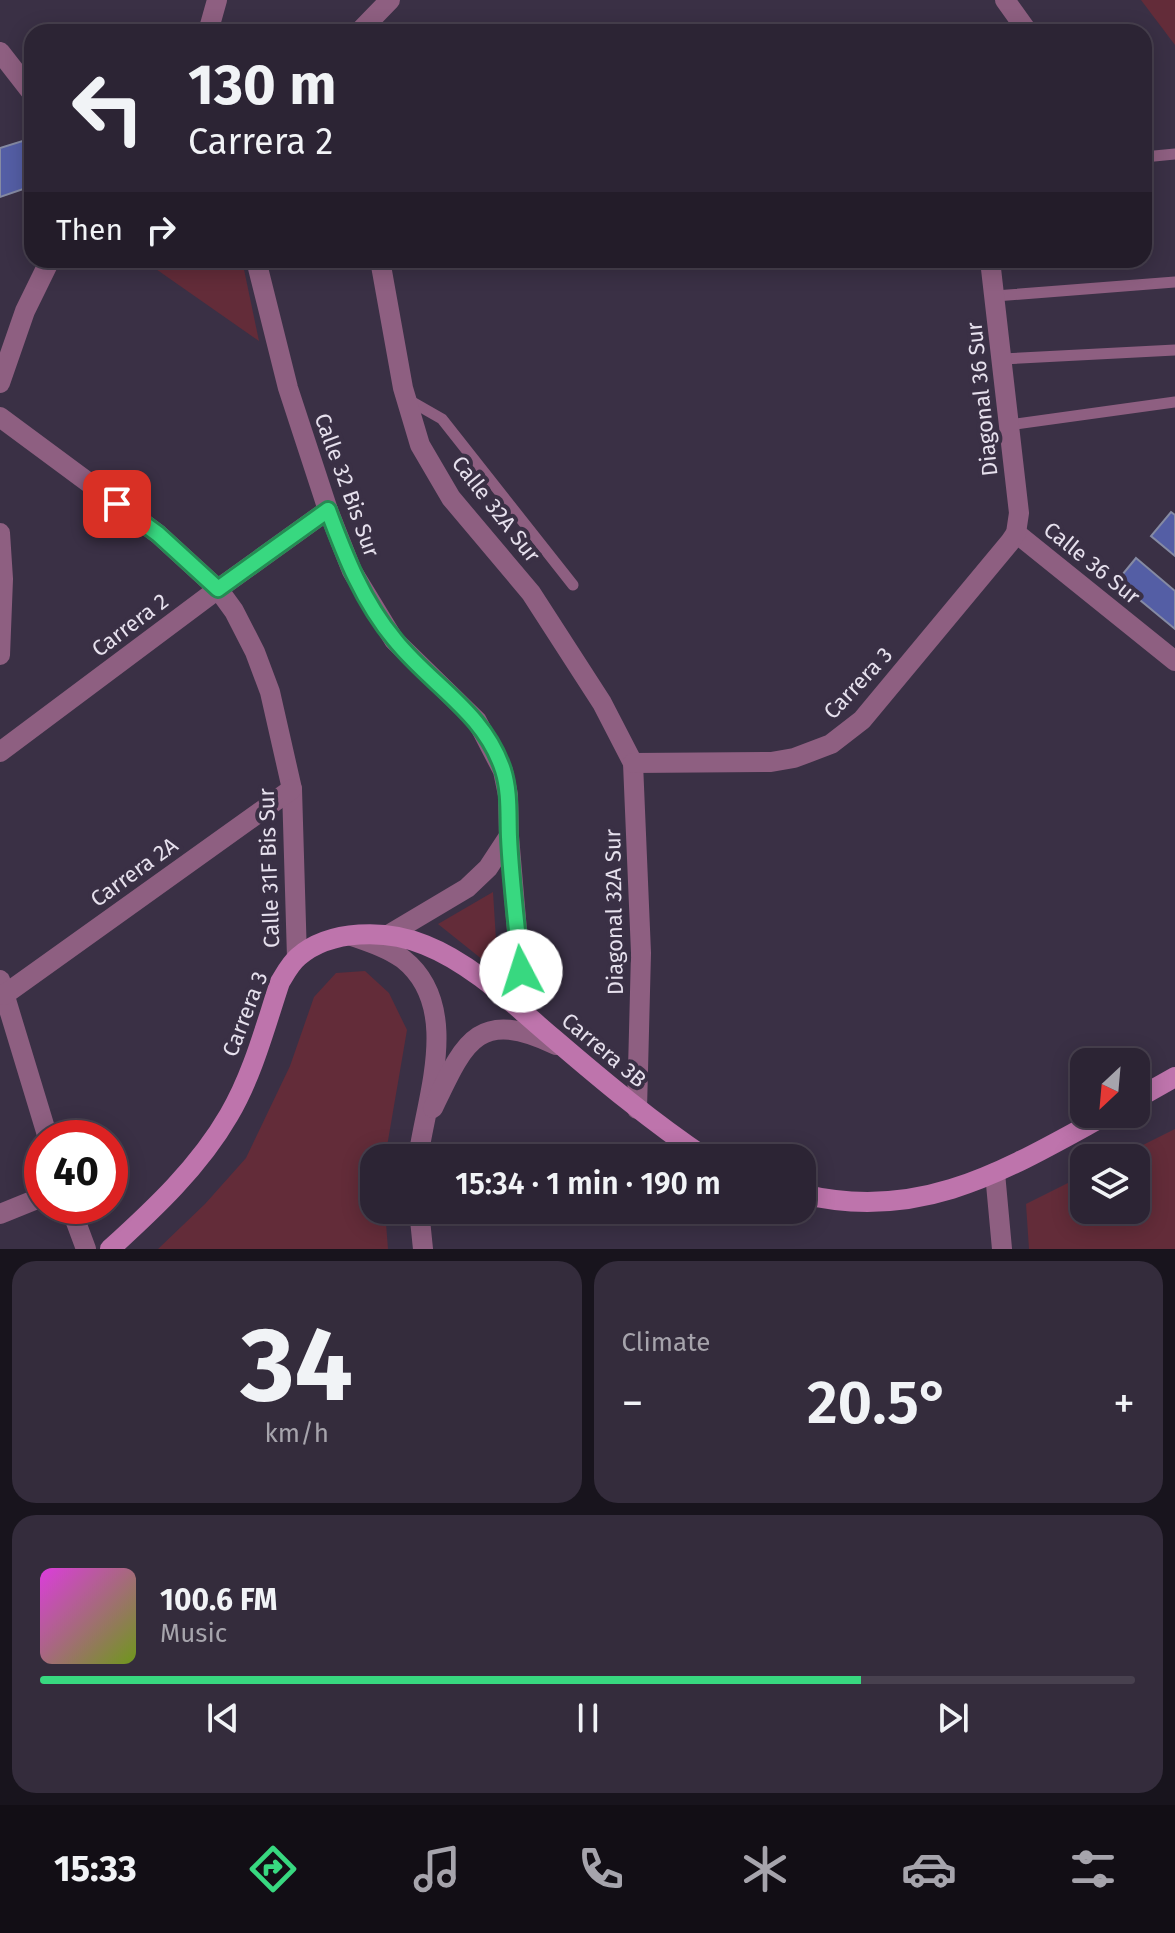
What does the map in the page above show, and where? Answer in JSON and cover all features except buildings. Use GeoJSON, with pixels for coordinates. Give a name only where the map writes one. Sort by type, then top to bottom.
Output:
{"type":"FeatureCollection","features":[{"type":"Feature","properties":{"kind":"main road","name":"Carrera 3B"},"geometry":{"type":"LineString","coordinates":[[388,935],[425,944],[446,955],[524,1013],[637,1109],[686,1144]]}},
{"type":"Feature","properties":{"kind":"main road","name":"Carrera 3"},"geometry":{"type":"LineString","coordinates":[[110,1249],[177,1184],[231,1113],[247,1078],[280,982],[297,958],[312,947],[330,940],[388,935]]}},
{"type":"Feature","properties":{"kind":"main road"},"geometry":{"type":"LineString","coordinates":[[1150,1091],[1175,1077]]}},
{"type":"Feature","properties":{"kind":"main road"},"geometry":{"type":"LineString","coordinates":[[816,1196],[865,1203],[914,1200],[995,1173],[1081,1128]]}},
{"type":"Feature","properties":{"kind":"street"},"geometry":{"type":"LineString","coordinates":[[210,24],[217,0]]}},
{"type":"Feature","properties":{"kind":"street"},"geometry":{"type":"LineString","coordinates":[[367,24],[390,0]]}},
{"type":"Feature","properties":{"kind":"street"},"geometry":{"type":"LineString","coordinates":[[1005,0],[1022,24]]}},
{"type":"Feature","properties":{"kind":"street"},"geometry":{"type":"LineString","coordinates":[[0,52],[24,83]]}},
{"type":"Feature","properties":{"kind":"street"},"geometry":{"type":"LineString","coordinates":[[0,383],[25,311],[46,268]]}},
{"type":"Feature","properties":{"kind":"street","name":"Calle 32 Bis Sur"},"geometry":{"type":"LineString","coordinates":[[258,268],[288,388],[328,510],[352,571],[394,640],[467,711],[490,742],[503,771],[508,795],[524,1013]]}},
{"type":"Feature","properties":{"kind":"street","name":"Calle 32A Sur"},"geometry":{"type":"LineString","coordinates":[[382,268],[406,398],[420,445],[451,498],[531,593],[602,703],[633,763]]}},
{"type":"Feature","properties":{"kind":"street","name":"Diagonal 36 Sur"},"geometry":{"type":"LineString","coordinates":[[991,268],[1019,513],[1016,533]]}},
{"type":"Feature","properties":{"kind":"street","name":"Calle 31F Bis Sur"},"geometry":{"type":"LineString","coordinates":[[0,417],[158,534],[218,589],[234,611],[255,652],[282,736],[292,789],[297,958]]}},
{"type":"Feature","properties":{"kind":"street","name":"Carrera 2"},"geometry":{"type":"LineString","coordinates":[[0,752],[328,510]]}},
{"type":"Feature","properties":{"kind":"street"},"geometry":{"type":"LineString","coordinates":[[0,533],[3,579],[0,655]]}},
{"type":"Feature","properties":{"kind":"street","name":"Carrera 3"},"geometry":{"type":"LineString","coordinates":[[633,763],[771,762],[794,758],[831,744],[862,720],[1016,533]]}},
{"type":"Feature","properties":{"kind":"street","name":"Calle 36 Sur"},"geometry":{"type":"LineString","coordinates":[[1016,533],[1175,661]]}},
{"type":"Feature","properties":{"kind":"street","name":"Diagonal 32A Sur"},"geometry":{"type":"LineString","coordinates":[[633,763],[641,953],[637,1109]]}},
{"type":"Feature","properties":{"kind":"street","name":"Carrera 2A"},"geometry":{"type":"LineString","coordinates":[[2,987],[292,789]]}},
{"type":"Feature","properties":{"kind":"street","name":"Carrera 3"},"geometry":{"type":"LineString","coordinates":[[388,935],[467,888],[488,868],[509,836]]}},
{"type":"Feature","properties":{"kind":"street"},"geometry":{"type":"LineString","coordinates":[[352,936],[400,957],[419,974],[430,995],[437,1017],[437,1042],[420,1144]]}},
{"type":"Feature","properties":{"kind":"street"},"geometry":{"type":"LineString","coordinates":[[2,987],[43,1120]]}},
{"type":"Feature","properties":{"kind":"street"},"geometry":{"type":"LineString","coordinates":[[422,1129],[465,1045],[479,1037],[493,1030],[513,1029],[532,1033],[568,1051]]}},
{"type":"Feature","properties":{"kind":"street"},"geometry":{"type":"LineString","coordinates":[[995,1173],[1002,1249]]}},
{"type":"Feature","properties":{"kind":"street"},"geometry":{"type":"LineString","coordinates":[[0,1214],[24,1204]]}},
{"type":"Feature","properties":{"kind":"street"},"geometry":{"type":"LineString","coordinates":[[77,1224],[86,1249]]}},
{"type":"Feature","properties":{"kind":"street"},"geometry":{"type":"LineString","coordinates":[[420,1224],[423,1249]]}},
{"type":"Feature","properties":{"kind":"lane"},"geometry":{"type":"LineString","coordinates":[[1152,156],[1175,154]]}},
{"type":"Feature","properties":{"kind":"lane"},"geometry":{"type":"LineString","coordinates":[[995,296],[1175,282]]}},
{"type":"Feature","properties":{"kind":"lane"},"geometry":{"type":"LineString","coordinates":[[1002,359],[1175,350]]}},
{"type":"Feature","properties":{"kind":"lane"},"geometry":{"type":"LineString","coordinates":[[406,398],[442,419],[573,585]]}},
{"type":"Feature","properties":{"kind":"lane"},"geometry":{"type":"LineString","coordinates":[[1009,425],[1175,402]]}},
{"type":"Feature","properties":{"kind":"shaded area"},"geometry":{"type":"Polygon","coordinates":[[[1141,0],[1175,0],[1175,45],[1141,0]]]}},
{"type":"Feature","properties":{"kind":"shaded area"},"geometry":{"type":"Polygon","coordinates":[[[154,268],[244,268],[259,341],[154,268]]]}},
{"type":"Feature","properties":{"kind":"shaded area"},"geometry":{"type":"Polygon","coordinates":[[[493,892],[498,972],[438,924],[493,892]]]}},
{"type":"Feature","properties":{"kind":"shaded area"},"geometry":{"type":"Polygon","coordinates":[[[365,971],[389,993],[407,1030],[387,1144],[360,1144],[360,1224],[386,1224],[388,1249],[158,1249],[205,1204],[246,1158],[290,1066],[314,997],[336,973],[365,971]]]}},
{"type":"Feature","properties":{"kind":"shaded area"},"geometry":{"type":"Polygon","coordinates":[[[1175,1129],[1175,1249],[1029,1249],[1026,1204],[1070,1182],[1070,1224],[1150,1224],[1150,1144],[1145,1144],[1175,1129]]]}},
{"type":"Feature","properties":{"kind":"route"},"geometry":{"type":"LineString","coordinates":[[117,504],[158,534],[218,589],[328,510],[352,571],[394,640],[477,721],[503,771],[508,795],[521,971]]}}]}
